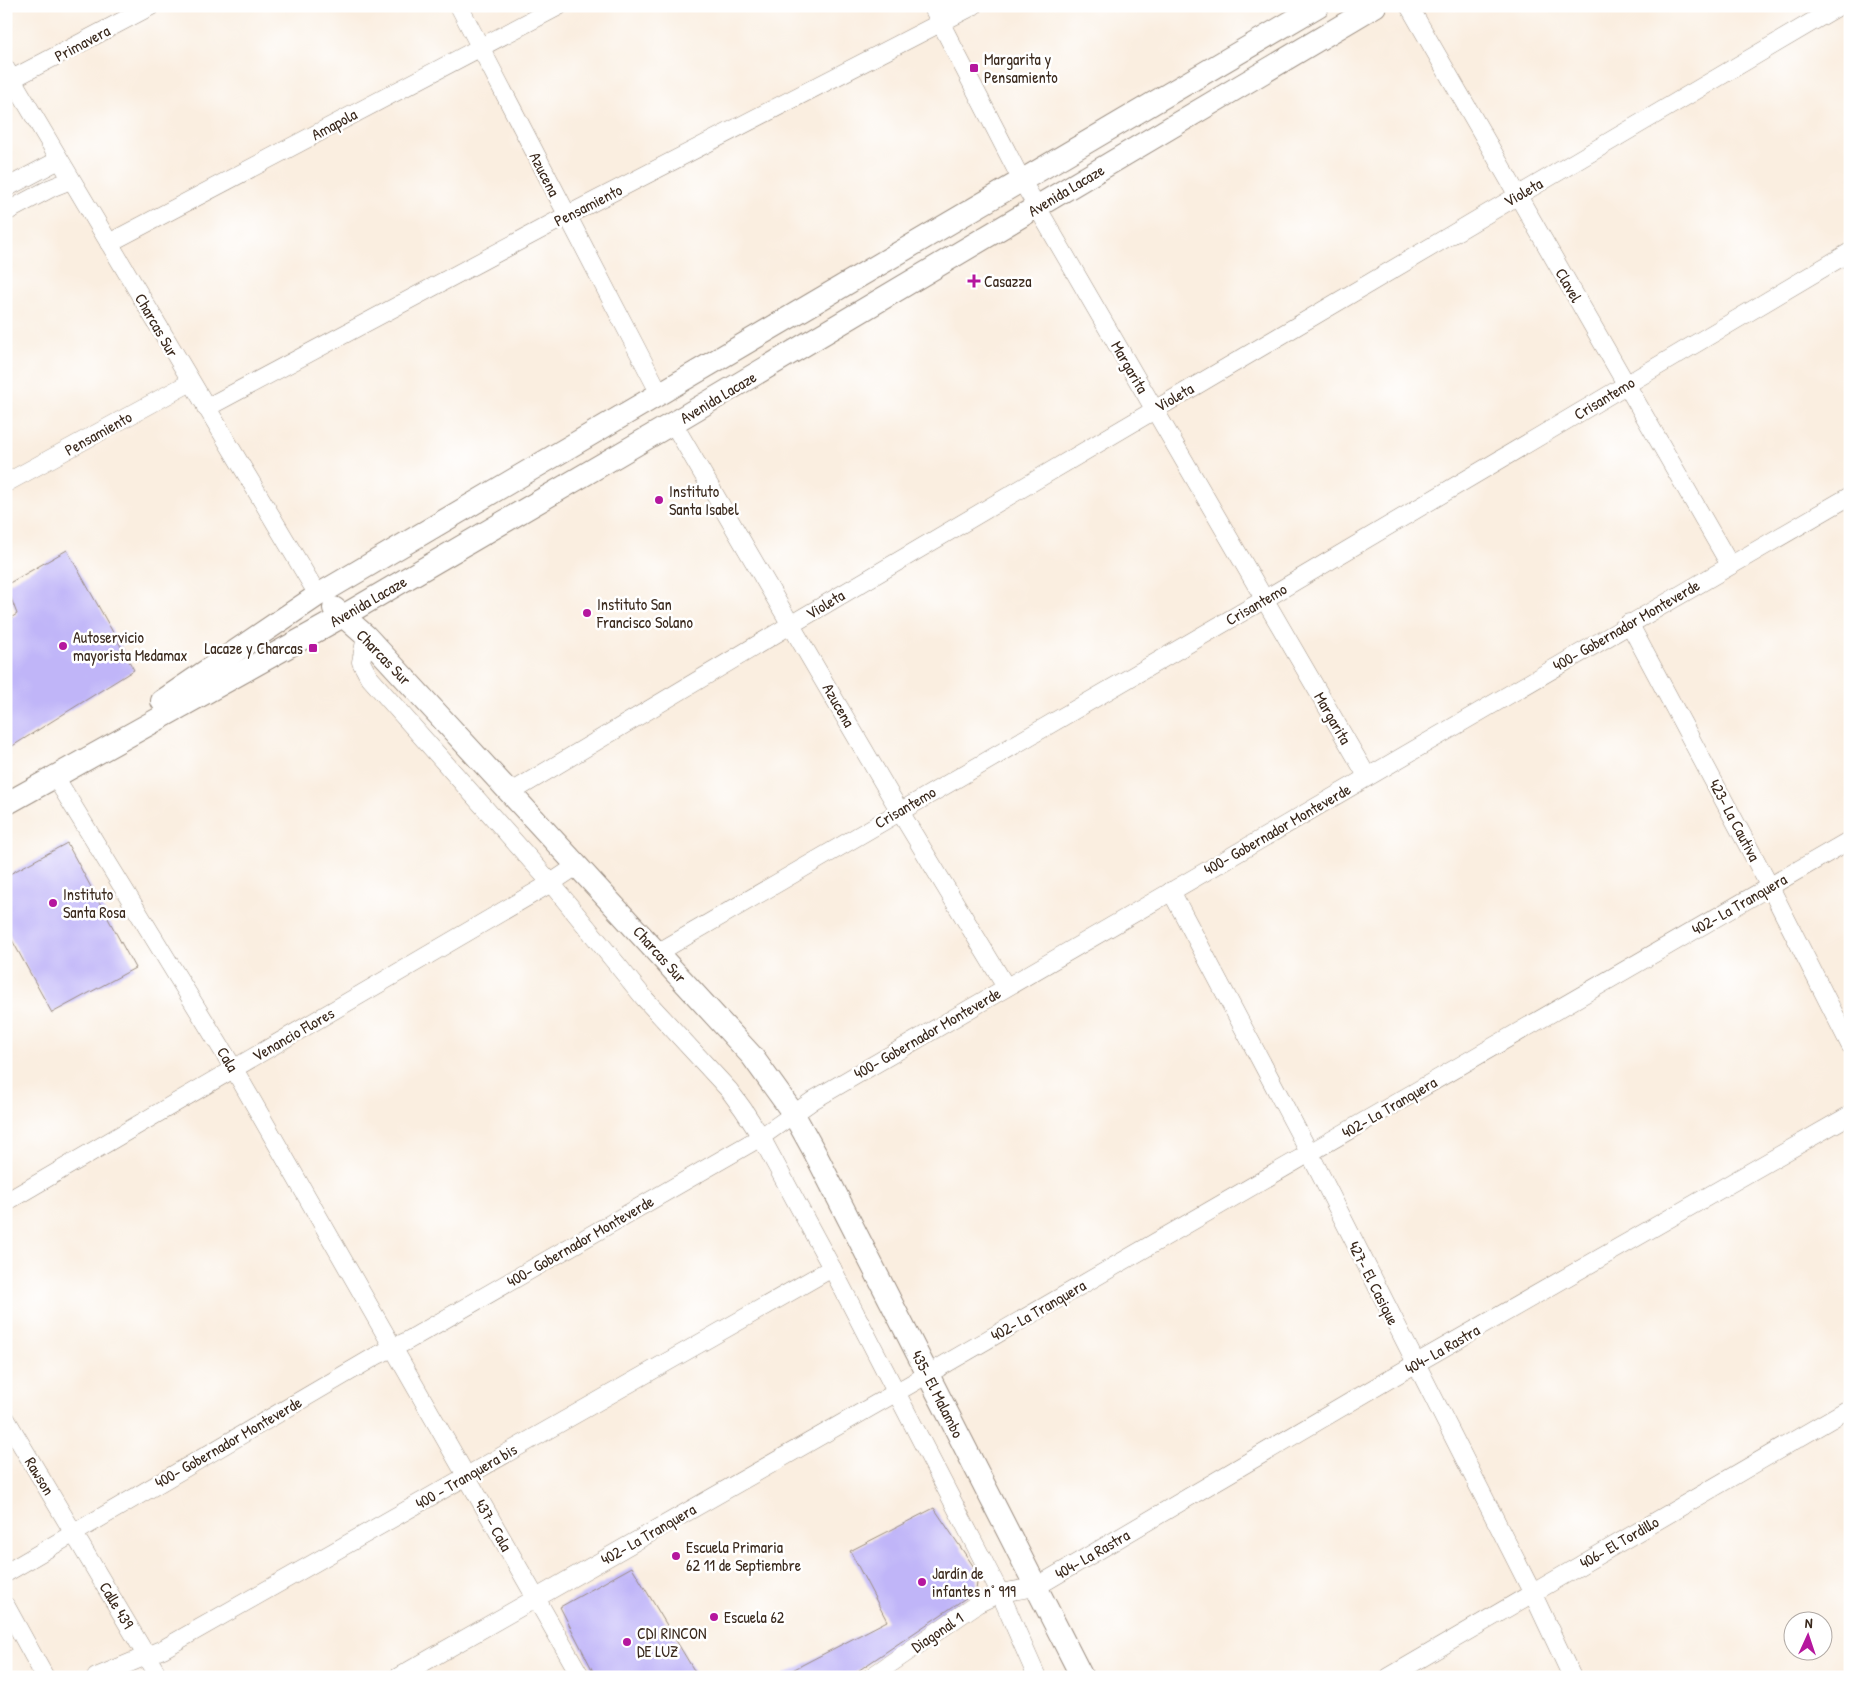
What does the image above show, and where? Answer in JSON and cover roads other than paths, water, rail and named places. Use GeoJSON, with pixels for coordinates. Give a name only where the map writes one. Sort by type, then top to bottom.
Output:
{"type":"FeatureCollection","features":[{"type":"Feature","properties":{"kind":"main road","name":"Avenida Lacaze"},"geometry":{"type":"LineString","coordinates":[[54,775],[318,595],[1318,6]]}},
{"type":"Feature","properties":{"kind":"main road","name":"Avenida Lacaze"},"geometry":{"type":"LineString","coordinates":[[7,803],[54,775],[344,616],[1375,6]]}},
{"type":"Feature","properties":{"kind":"main road"},"geometry":{"type":"LineString","coordinates":[[673,423],[738,374],[930,261],[1002,213],[1012,204],[1022,181]]}},
{"type":"Feature","properties":{"kind":"main road","name":"Charcas Sur"},"geometry":{"type":"LineString","coordinates":[[318,595],[366,636],[659,952],[752,1056],[792,1113]]}},
{"type":"Feature","properties":{"kind":"main road","name":"435- El Malambo"},"geometry":{"type":"LineString","coordinates":[[792,1113],[928,1374],[1082,1677]]}},
{"type":"Feature","properties":{"kind":"street","name":"Primavera"},"geometry":{"type":"LineString","coordinates":[[9,74],[151,6]]}},
{"type":"Feature","properties":{"kind":"street","name":"Azucena"},"geometry":{"type":"LineString","coordinates":[[458,6],[660,394]]}},
{"type":"Feature","properties":{"kind":"street","name":"Amapola"},"geometry":{"type":"LineString","coordinates":[[109,243],[559,6]]}},
{"type":"Feature","properties":{"kind":"street","name":"Margarita"},"geometry":{"type":"LineString","coordinates":[[932,6],[1022,181],[1367,776]]}},
{"type":"Feature","properties":{"kind":"street","name":"Pensamiento"},"geometry":{"type":"LineString","coordinates":[[206,408],[566,216],[972,6]]}},
{"type":"Feature","properties":{"kind":"street","name":"Clavel"},"geometry":{"type":"LineString","coordinates":[[1409,6],[1730,565]]}},
{"type":"Feature","properties":{"kind":"street","name":"Violeta"},"geometry":{"type":"LineString","coordinates":[[510,793],[1154,409],[1839,6]]}},
{"type":"Feature","properties":{"kind":"street","name":"Charcas Sur"},"geometry":{"type":"LineString","coordinates":[[9,74],[318,595]]}},
{"type":"Feature","properties":{"kind":"street"},"geometry":{"type":"LineString","coordinates":[[6,188],[59,160]]}},
{"type":"Feature","properties":{"kind":"street"},"geometry":{"type":"LineString","coordinates":[[6,212],[51,188],[71,180]]}},
{"type":"Feature","properties":{"kind":"street","name":"Crisantemo"},"geometry":{"type":"LineString","coordinates":[[659,952],[899,810],[1265,599],[1850,252]]}},
{"type":"Feature","properties":{"kind":"street","name":"Pensamiento"},"geometry":{"type":"LineString","coordinates":[[6,484],[191,382]]}},
{"type":"Feature","properties":{"kind":"street","name":"Azucena"},"geometry":{"type":"LineString","coordinates":[[673,423],[899,810],[1006,987]]}},
{"type":"Feature","properties":{"kind":"street","name":"400- Gobernador Monteverde"},"geometry":{"type":"LineString","coordinates":[[6,1573],[392,1348],[761,1137],[792,1113],[1006,987],[1850,496]]}},
{"type":"Feature","properties":{"kind":"street","name":"423- La Cautiva"},"geometry":{"type":"LineString","coordinates":[[1629,623],[1770,887],[1850,1045]]}},
{"type":"Feature","properties":{"kind":"street"},"geometry":{"type":"LineString","coordinates":[[366,636],[361,662],[369,677],[551,883],[645,999],[729,1090],[761,1137],[897,1392],[1000,1593],[1037,1677]]}},
{"type":"Feature","properties":{"kind":"street","name":"Cala"},"geometry":{"type":"LineString","coordinates":[[54,775],[234,1069],[392,1348]]}},
{"type":"Feature","properties":{"kind":"street","name":"402- La Tranquera"},"geometry":{"type":"LineString","coordinates":[[398,1677],[897,1392],[1850,840]]}},
{"type":"Feature","properties":{"kind":"street","name":"Venancio Flores"},"geometry":{"type":"LineString","coordinates":[[6,1202],[551,883],[578,864]]}},
{"type":"Feature","properties":{"kind":"street","name":"427- El Casique"},"geometry":{"type":"LineString","coordinates":[[1171,891],[1309,1152],[1532,1592],[1572,1677]]}},
{"type":"Feature","properties":{"kind":"street","name":"404- La Rastra"},"geometry":{"type":"LineString","coordinates":[[1036,1587],[1415,1364],[1850,1115]]}},
{"type":"Feature","properties":{"kind":"street","name":"400 - Tranquera bis"},"geometry":{"type":"LineString","coordinates":[[96,1677],[126,1663],[148,1656],[832,1268]]}},
{"type":"Feature","properties":{"kind":"street","name":"437- Cala"},"geometry":{"type":"LineString","coordinates":[[392,1348],[581,1677]]}},
{"type":"Feature","properties":{"kind":"street","name":"406- El Tordillo"},"geometry":{"type":"LineString","coordinates":[[1388,1677],[1850,1408]]}},
{"type":"Feature","properties":{"kind":"street","name":"Rawson"},"geometry":{"type":"LineString","coordinates":[[6,1419],[74,1533]]}},
{"type":"Feature","properties":{"kind":"street","name":"Calle 439"},"geometry":{"type":"LineString","coordinates":[[74,1533],[159,1677]]}},
{"type":"Feature","properties":{"kind":"street","name":"Diagonal 1"},"geometry":{"type":"LineString","coordinates":[[871,1677],[977,1604],[1000,1593],[1036,1587]]}},
{"type":"Feature","properties":{"kind":"street"},"geometry":{"type":"LineString","coordinates":[[6,1606],[45,1677]]}},
{"type":"Feature","properties":{"kind":"place","name":"Margarita y Pensamiento"},"geometry":{"type":"Point","coordinates":[974,68]}},
{"type":"Feature","properties":{"kind":"place","name":"Casazza"},"geometry":{"type":"Point","coordinates":[974,281]}},
{"type":"Feature","properties":{"kind":"place","name":"Instituto Santa Isabel"},"geometry":{"type":"Point","coordinates":[659,500]}},
{"type":"Feature","properties":{"kind":"place","name":"Instituto San Francisco Solano"},"geometry":{"type":"Point","coordinates":[587,613]}},
{"type":"Feature","properties":{"kind":"place","name":"Autoservicio mayorista Medamax"},"geometry":{"type":"Point","coordinates":[63,646]}},
{"type":"Feature","properties":{"kind":"place","name":"Lacaze y Charcas"},"geometry":{"type":"Point","coordinates":[313,648]}},
{"type":"Feature","properties":{"kind":"place","name":"Instituto Santa Rosa"},"geometry":{"type":"Point","coordinates":[53,903]}},
{"type":"Feature","properties":{"kind":"place","name":"Escuela Primaria 62 11 de Septiembre"},"geometry":{"type":"Point","coordinates":[676,1556]}},
{"type":"Feature","properties":{"kind":"place","name":"Jardín de infantes n° 919"},"geometry":{"type":"Point","coordinates":[922,1582]}},
{"type":"Feature","properties":{"kind":"place","name":"Escuela 62"},"geometry":{"type":"Point","coordinates":[714,1617]}},
{"type":"Feature","properties":{"kind":"place","name":"CDI RINCON DE LUZ"},"geometry":{"type":"Point","coordinates":[627,1642]}}]}
